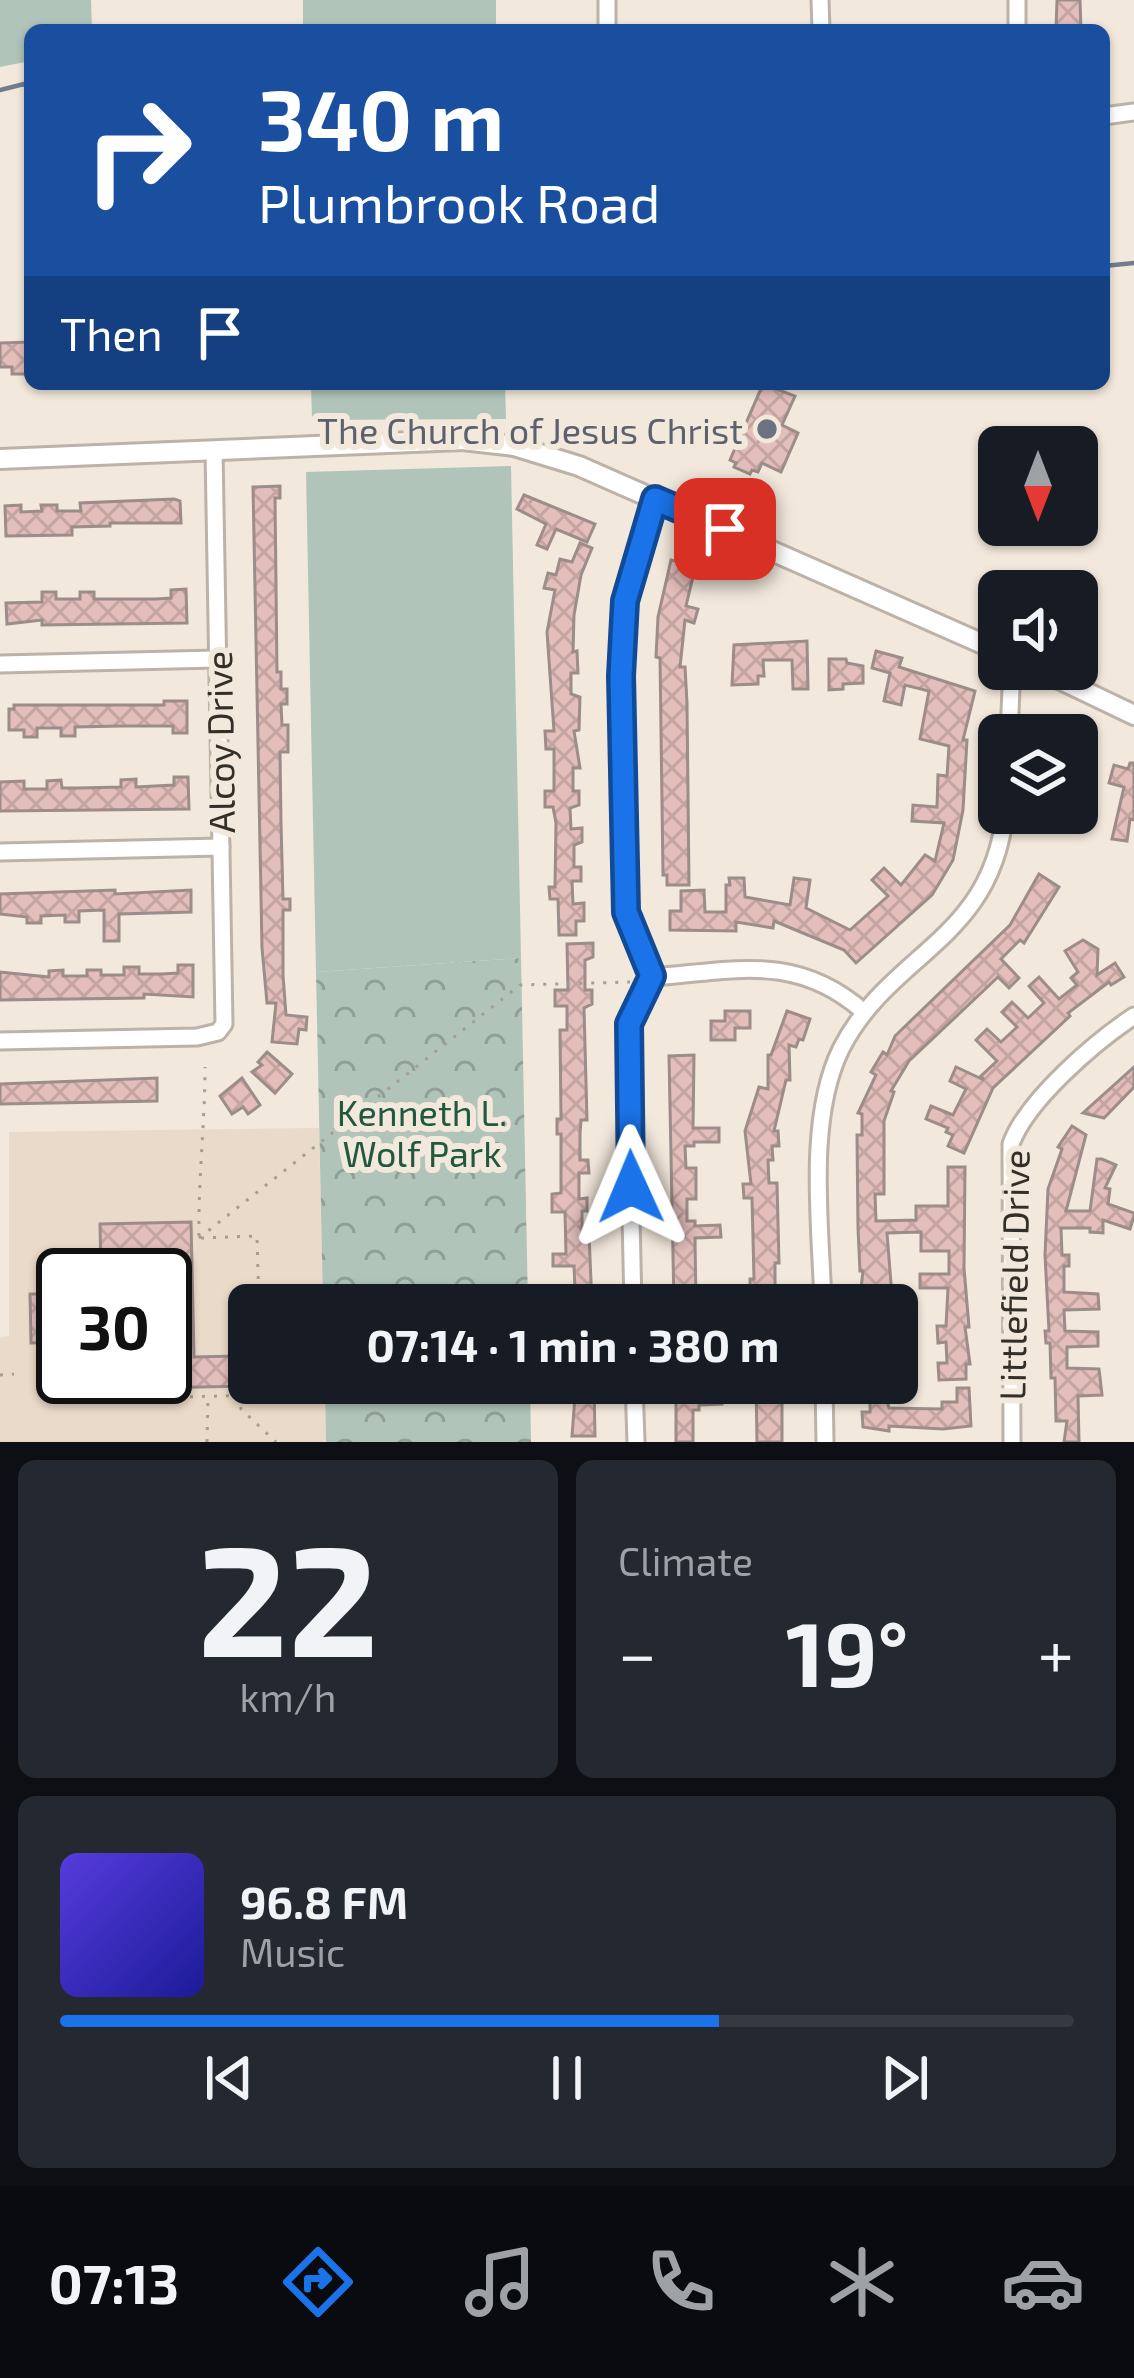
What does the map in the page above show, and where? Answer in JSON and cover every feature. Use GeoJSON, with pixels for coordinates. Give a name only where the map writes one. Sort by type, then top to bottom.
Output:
{"type":"FeatureCollection","features":[{"type":"Feature","properties":{"kind":"street"},"geometry":{"type":"LineString","coordinates":[[0,460],[426,440],[488,442],[544,454],[655,499],[978,642]]}},
{"type":"Feature","properties":{"kind":"street","name":"Alcoy Drive"},"geometry":{"type":"LineString","coordinates":[[0,1040],[197,1037],[218,1032],[224,1024],[214,450]]}},
{"type":"Feature","properties":{"kind":"street"},"geometry":{"type":"LineString","coordinates":[[633,1284],[627,1041],[631,1016],[652,976],[626,912],[621,676],[625,601],[655,499]]}},
{"type":"Feature","properties":{"kind":"street"},"geometry":{"type":"LineString","coordinates":[[0,664],[217,659]]}},
{"type":"Feature","properties":{"kind":"street"},"geometry":{"type":"LineString","coordinates":[[1081,690],[1134,716]]}},
{"type":"Feature","properties":{"kind":"street"},"geometry":{"type":"LineString","coordinates":[[823,1284],[820,1153],[826,1098],[838,1055],[864,1012],[949,933],[978,898],[995,864],[1001,834]]}},
{"type":"Feature","properties":{"kind":"street"},"geometry":{"type":"LineString","coordinates":[[0,852],[221,848]]}},
{"type":"Feature","properties":{"kind":"street"},"geometry":{"type":"LineString","coordinates":[[652,976],[709,969],[791,972],[826,985],[864,1012]]}},
{"type":"Feature","properties":{"kind":"street","name":"Littlefield Drive"},"geometry":{"type":"LineString","coordinates":[[1012,1442],[1011,1144],[1021,1121],[1041,1099],[1115,1028],[1134,1016]]}},
{"type":"Feature","properties":{"kind":"street"},"geometry":{"type":"LineString","coordinates":[[634,1404],[635,1442]]}},
{"type":"Feature","properties":{"kind":"street"},"geometry":{"type":"LineString","coordinates":[[824,1404],[825,1442]]}},
{"type":"Feature","properties":{"kind":"path"},"geometry":{"type":"LineString","coordinates":[[199,1238],[520,985],[630,982]]}},
{"type":"Feature","properties":{"kind":"path"},"geometry":{"type":"LineString","coordinates":[[199,1238],[205,1067]]}},
{"type":"Feature","properties":{"kind":"path"},"geometry":{"type":"LineString","coordinates":[[199,1238],[257,1236],[258,1284]]}},
{"type":"Feature","properties":{"kind":"path"},"geometry":{"type":"LineString","coordinates":[[0,1375],[14,1374]]}},
{"type":"Feature","properties":{"kind":"path"},"geometry":{"type":"LineString","coordinates":[[192,1396],[228,1395]]}},
{"type":"Feature","properties":{"kind":"path"},"geometry":{"type":"LineString","coordinates":[[207,1442],[208,1396]]}},
{"type":"Feature","properties":{"kind":"path"},"geometry":{"type":"LineString","coordinates":[[241,1404],[276,1442]]}},
{"type":"Feature","properties":{"kind":"shaded area"},"geometry":{"type":"Polygon","coordinates":[[[319,1128],[323,1284],[228,1284],[228,1404],[325,1404],[326,1442],[0,1442],[0,1337],[9,1336],[9,1132],[319,1128]]]}},
{"type":"Feature","properties":{"kind":"green space"},"geometry":{"type":"Polygon","coordinates":[[[0,0],[91,0],[92,24],[24,24],[24,62],[0,67],[0,0]]]}},
{"type":"Feature","properties":{"kind":"green space"},"geometry":{"type":"Polygon","coordinates":[[[303,0],[496,0],[496,24],[303,24],[303,0]]]}},
{"type":"Feature","properties":{"kind":"green space"},"geometry":{"type":"Polygon","coordinates":[[[311,390],[505,390],[506,419],[312,420],[311,390]]]}},
{"type":"Feature","properties":{"kind":"green space"},"geometry":{"type":"Polygon","coordinates":[[[511,466],[521,958],[316,972],[306,472],[511,466]]]}},
{"type":"Feature","properties":{"kind":"green space","name":"Kenneth L. Wolf Park"},"geometry":{"type":"Polygon","coordinates":[[[521,958],[528,1284],[323,1284],[316,972],[521,958]]]}},
{"type":"Feature","properties":{"kind":"green space"},"geometry":{"type":"Polygon","coordinates":[[[325,1404],[530,1404],[531,1442],[326,1442],[325,1404]]]}},
{"type":"Feature","properties":{"kind":"building"},"geometry":{"type":"Polygon","coordinates":[[[1057,0],[1080,0],[1081,24],[1056,24],[1057,0]]]}},
{"type":"Feature","properties":{"kind":"building"},"geometry":{"type":"Polygon","coordinates":[[[24,342],[24,374],[0,367],[0,343],[24,342]]]}},
{"type":"Feature","properties":{"kind":"building","name":"The Church of Jesus Christ"},"geometry":{"type":"Polygon","coordinates":[[[760,390],[795,396],[782,425],[798,433],[781,472],[762,463],[758,472],[750,474],[730,460],[760,390]]]}},
{"type":"Feature","properties":{"kind":"building"},"geometry":{"type":"Polygon","coordinates":[[[280,486],[280,498],[275,498],[277,672],[281,672],[281,689],[287,689],[287,704],[281,704],[282,725],[288,725],[288,752],[280,752],[281,823],[283,899],[290,899],[290,910],[283,910],[283,975],[286,1015],[307,1017],[297,1044],[272,1042],[276,1003],[267,1003],[262,948],[253,487],[280,486]]]}},
{"type":"Feature","properties":{"kind":"building"},"geometry":{"type":"Polygon","coordinates":[[[524,495],[595,524],[587,542],[556,529],[547,549],[537,545],[546,524],[517,509],[524,495]]]}},
{"type":"Feature","properties":{"kind":"building"},"geometry":{"type":"Polygon","coordinates":[[[180,501],[181,523],[110,523],[72,527],[72,535],[6,536],[5,506],[21,505],[21,512],[42,511],[41,505],[81,511],[80,503],[180,501]]]}},
{"type":"Feature","properties":{"kind":"building"},"geometry":{"type":"Polygon","coordinates":[[[580,543],[592,548],[581,575],[574,615],[578,673],[571,673],[571,694],[580,697],[579,730],[574,731],[580,768],[573,768],[573,791],[579,791],[579,805],[570,808],[571,829],[582,828],[582,842],[574,845],[574,867],[581,867],[581,881],[572,881],[573,904],[584,903],[584,921],[576,921],[576,935],[559,935],[558,899],[550,899],[549,887],[555,887],[556,823],[553,807],[545,807],[545,791],[554,791],[554,749],[546,749],[545,731],[554,731],[547,632],[555,590],[544,588],[548,573],[556,575],[560,559],[572,562],[580,543]]]}},
{"type":"Feature","properties":{"kind":"building"},"geometry":{"type":"Polygon","coordinates":[[[677,551],[698,556],[686,606],[698,609],[694,623],[685,620],[680,667],[685,667],[687,703],[689,885],[667,885],[667,875],[663,875],[660,658],[656,657],[658,617],[677,551]]]}},
{"type":"Feature","properties":{"kind":"building"},"geometry":{"type":"Polygon","coordinates":[[[186,589],[187,623],[42,625],[42,620],[7,624],[6,603],[42,602],[42,592],[56,592],[56,599],[80,599],[80,592],[94,592],[94,599],[156,599],[171,598],[171,590],[186,589]]]}},
{"type":"Feature","properties":{"kind":"building"},"geometry":{"type":"Polygon","coordinates":[[[807,641],[808,689],[793,689],[792,660],[763,660],[764,676],[758,676],[758,684],[732,685],[734,645],[807,641]]]}},
{"type":"Feature","properties":{"kind":"building"},"geometry":{"type":"Polygon","coordinates":[[[876,651],[902,658],[899,667],[975,691],[963,740],[967,740],[963,810],[953,860],[932,895],[856,963],[844,950],[774,921],[773,928],[736,922],[736,931],[670,930],[670,911],[681,911],[681,891],[704,890],[705,912],[726,912],[729,878],[744,878],[745,897],[790,905],[794,878],[810,880],[806,908],[850,930],[888,896],[872,880],[884,868],[901,885],[925,855],[935,861],[944,823],[912,821],[913,805],[937,807],[938,775],[947,776],[949,746],[920,739],[929,691],[905,685],[901,705],[884,701],[890,673],[872,668],[876,651]]]}},
{"type":"Feature","properties":{"kind":"building"},"geometry":{"type":"Polygon","coordinates":[[[829,659],[863,666],[863,683],[829,690],[829,659]]]}},
{"type":"Feature","properties":{"kind":"building"},"geometry":{"type":"Polygon","coordinates":[[[164,701],[187,701],[187,733],[173,733],[173,726],[75,727],[75,736],[61,736],[61,728],[37,728],[37,737],[24,737],[24,730],[9,730],[9,709],[14,705],[164,705],[164,701]]]}},
{"type":"Feature","properties":{"kind":"building"},"geometry":{"type":"Polygon","coordinates":[[[1134,763],[1134,820],[1130,819],[1127,841],[1112,839],[1124,787],[1109,783],[1114,765],[1128,769],[1134,763]]]}},
{"type":"Feature","properties":{"kind":"building"},"geometry":{"type":"Polygon","coordinates":[[[174,777],[188,777],[189,809],[0,811],[0,782],[24,781],[24,789],[47,789],[47,781],[61,780],[62,788],[78,788],[121,787],[121,780],[136,779],[136,787],[174,785],[174,777]]]}},
{"type":"Feature","properties":{"kind":"building"},"geometry":{"type":"Polygon","coordinates":[[[1039,874],[1059,887],[1024,943],[1020,940],[1001,959],[1019,978],[1009,988],[998,977],[909,1061],[891,1091],[884,1121],[884,1194],[875,1194],[876,1221],[916,1220],[916,1206],[948,1206],[948,1167],[965,1167],[969,1327],[965,1327],[970,1364],[966,1364],[966,1379],[939,1380],[938,1363],[947,1363],[946,1342],[938,1343],[937,1326],[946,1326],[948,1288],[920,1288],[920,1274],[949,1274],[949,1251],[921,1251],[921,1232],[887,1233],[891,1284],[861,1284],[857,1135],[862,1135],[862,1114],[858,1113],[876,1075],[871,1072],[883,1052],[887,1055],[895,1036],[1010,925],[1039,874]]]}},
{"type":"Feature","properties":{"kind":"building"},"geometry":{"type":"Polygon","coordinates":[[[115,890],[115,894],[191,890],[191,912],[119,914],[119,941],[104,941],[104,910],[79,911],[79,922],[65,922],[65,915],[41,916],[41,923],[27,923],[27,917],[0,914],[0,894],[115,890]]]}},
{"type":"Feature","properties":{"kind":"building"},"geometry":{"type":"Polygon","coordinates":[[[1083,940],[1098,949],[1097,975],[1115,963],[1124,977],[1109,982],[1068,1013],[993,1088],[964,1153],[948,1146],[953,1135],[946,1132],[948,1128],[926,1119],[931,1106],[953,1115],[966,1089],[950,1081],[956,1067],[984,1080],[981,1076],[997,1061],[976,1040],[987,1029],[1001,1042],[1017,1027],[1002,1012],[1012,1002],[1028,1018],[1044,1003],[1029,986],[1039,977],[1059,999],[1077,985],[1071,978],[1078,972],[1065,951],[1083,940]]]}},
{"type":"Feature","properties":{"kind":"building"},"geometry":{"type":"Polygon","coordinates":[[[593,943],[593,957],[585,960],[585,990],[592,990],[592,1004],[584,1008],[587,1120],[581,1120],[580,1134],[580,1160],[588,1160],[589,1173],[579,1173],[579,1199],[587,1198],[582,1234],[589,1234],[591,1284],[575,1284],[574,1266],[553,1266],[553,1254],[566,1254],[565,1212],[552,1212],[552,1194],[561,1193],[561,1134],[557,1134],[560,1030],[567,1030],[567,1006],[555,1006],[555,990],[568,990],[567,944],[593,943]]]}},
{"type":"Feature","properties":{"kind":"building"},"geometry":{"type":"Polygon","coordinates":[[[178,965],[193,965],[193,997],[144,994],[144,998],[0,1000],[0,972],[49,977],[49,971],[87,976],[87,970],[101,970],[101,975],[124,975],[124,967],[139,967],[139,974],[162,974],[178,973],[178,965]]]}},
{"type":"Feature","properties":{"kind":"building"},"geometry":{"type":"Polygon","coordinates":[[[725,1011],[750,1011],[750,1028],[735,1028],[735,1040],[711,1040],[711,1021],[725,1021],[725,1011]]]}},
{"type":"Feature","properties":{"kind":"building"},"geometry":{"type":"Polygon","coordinates":[[[787,1011],[810,1019],[803,1040],[796,1047],[789,1045],[790,1080],[786,1080],[774,1131],[778,1131],[779,1146],[772,1146],[773,1160],[768,1160],[769,1183],[777,1183],[775,1284],[750,1284],[754,1279],[752,1198],[744,1198],[743,1184],[751,1184],[745,1131],[759,1087],[768,1089],[771,1055],[787,1011]]]}},
{"type":"Feature","properties":{"kind":"building"},"geometry":{"type":"Polygon","coordinates":[[[267,1052],[292,1074],[275,1093],[252,1072],[262,1065],[258,1062],[267,1052]]]}},
{"type":"Feature","properties":{"kind":"building"},"geometry":{"type":"Polygon","coordinates":[[[694,1055],[693,1128],[719,1128],[719,1142],[685,1146],[686,1168],[696,1168],[696,1199],[687,1199],[687,1221],[695,1221],[695,1226],[720,1225],[721,1237],[695,1238],[696,1284],[674,1284],[669,1056],[694,1055]]]}},
{"type":"Feature","properties":{"kind":"building"},"geometry":{"type":"Polygon","coordinates":[[[1134,1067],[1134,1087],[1104,1118],[1083,1113],[1134,1067]]]}},
{"type":"Feature","properties":{"kind":"building"},"geometry":{"type":"Polygon","coordinates":[[[157,1078],[157,1101],[0,1104],[0,1084],[157,1078]]]}},
{"type":"Feature","properties":{"kind":"building"},"geometry":{"type":"Polygon","coordinates":[[[242,1078],[260,1105],[248,1114],[243,1107],[232,1114],[220,1096],[242,1078]]]}},
{"type":"Feature","properties":{"kind":"building"},"geometry":{"type":"Polygon","coordinates":[[[1072,1126],[1086,1135],[1066,1211],[1090,1211],[1097,1159],[1102,1159],[1116,1165],[1105,1188],[1110,1189],[1108,1204],[1134,1216],[1130,1229],[1103,1220],[1103,1233],[1061,1228],[1062,1255],[1069,1255],[1064,1292],[1098,1294],[1099,1309],[1064,1310],[1065,1331],[1098,1332],[1098,1346],[1067,1347],[1067,1368],[1099,1369],[1102,1395],[1078,1396],[1079,1442],[1064,1442],[1067,1421],[1056,1421],[1055,1378],[1051,1378],[1050,1343],[1046,1343],[1045,1255],[1048,1189],[1062,1149],[1058,1147],[1072,1126]]]}},
{"type":"Feature","properties":{"kind":"building"},"geometry":{"type":"Polygon","coordinates":[[[191,1222],[192,1248],[100,1248],[100,1224],[191,1222]]]}},
{"type":"Feature","properties":{"kind":"building"},"geometry":{"type":"Polygon","coordinates":[[[192,1267],[194,1357],[228,1356],[228,1386],[192,1387],[192,1267]]]}},
{"type":"Feature","properties":{"kind":"building"},"geometry":{"type":"Polygon","coordinates":[[[30,1294],[36,1294],[36,1343],[31,1343],[30,1294]]]}},
{"type":"Feature","properties":{"kind":"building"},"geometry":{"type":"Polygon","coordinates":[[[957,1388],[969,1388],[971,1426],[889,1426],[889,1431],[863,1427],[862,1412],[870,1412],[870,1404],[942,1409],[942,1402],[957,1402],[957,1388]]]}},
{"type":"Feature","properties":{"kind":"building"},"geometry":{"type":"Polygon","coordinates":[[[574,1404],[594,1404],[595,1436],[572,1436],[574,1404]]]}},
{"type":"Feature","properties":{"kind":"building"},"geometry":{"type":"Polygon","coordinates":[[[676,1404],[722,1404],[699,1405],[699,1410],[693,1410],[693,1442],[676,1442],[676,1404]]]}},
{"type":"Feature","properties":{"kind":"building"},"geometry":{"type":"Polygon","coordinates":[[[756,1404],[782,1404],[782,1442],[757,1442],[756,1404]]]}},
{"type":"Feature","properties":{"kind":"waterway"},"geometry":{"type":"LineString","coordinates":[[0,90],[24,84]]}},
{"type":"Feature","properties":{"kind":"waterway"},"geometry":{"type":"LineString","coordinates":[[1110,265],[1134,263]]}},
{"type":"Feature","properties":{"kind":"place","name":"The Church of Jesus Christ"},"geometry":{"type":"Point","coordinates":[767,429]}},
{"type":"Feature","properties":{"kind":"route"},"geometry":{"type":"LineString","coordinates":[[631,1187],[627,1041],[636,1004],[652,976],[626,912],[621,676],[625,601],[655,499],[725,529]]}}]}
